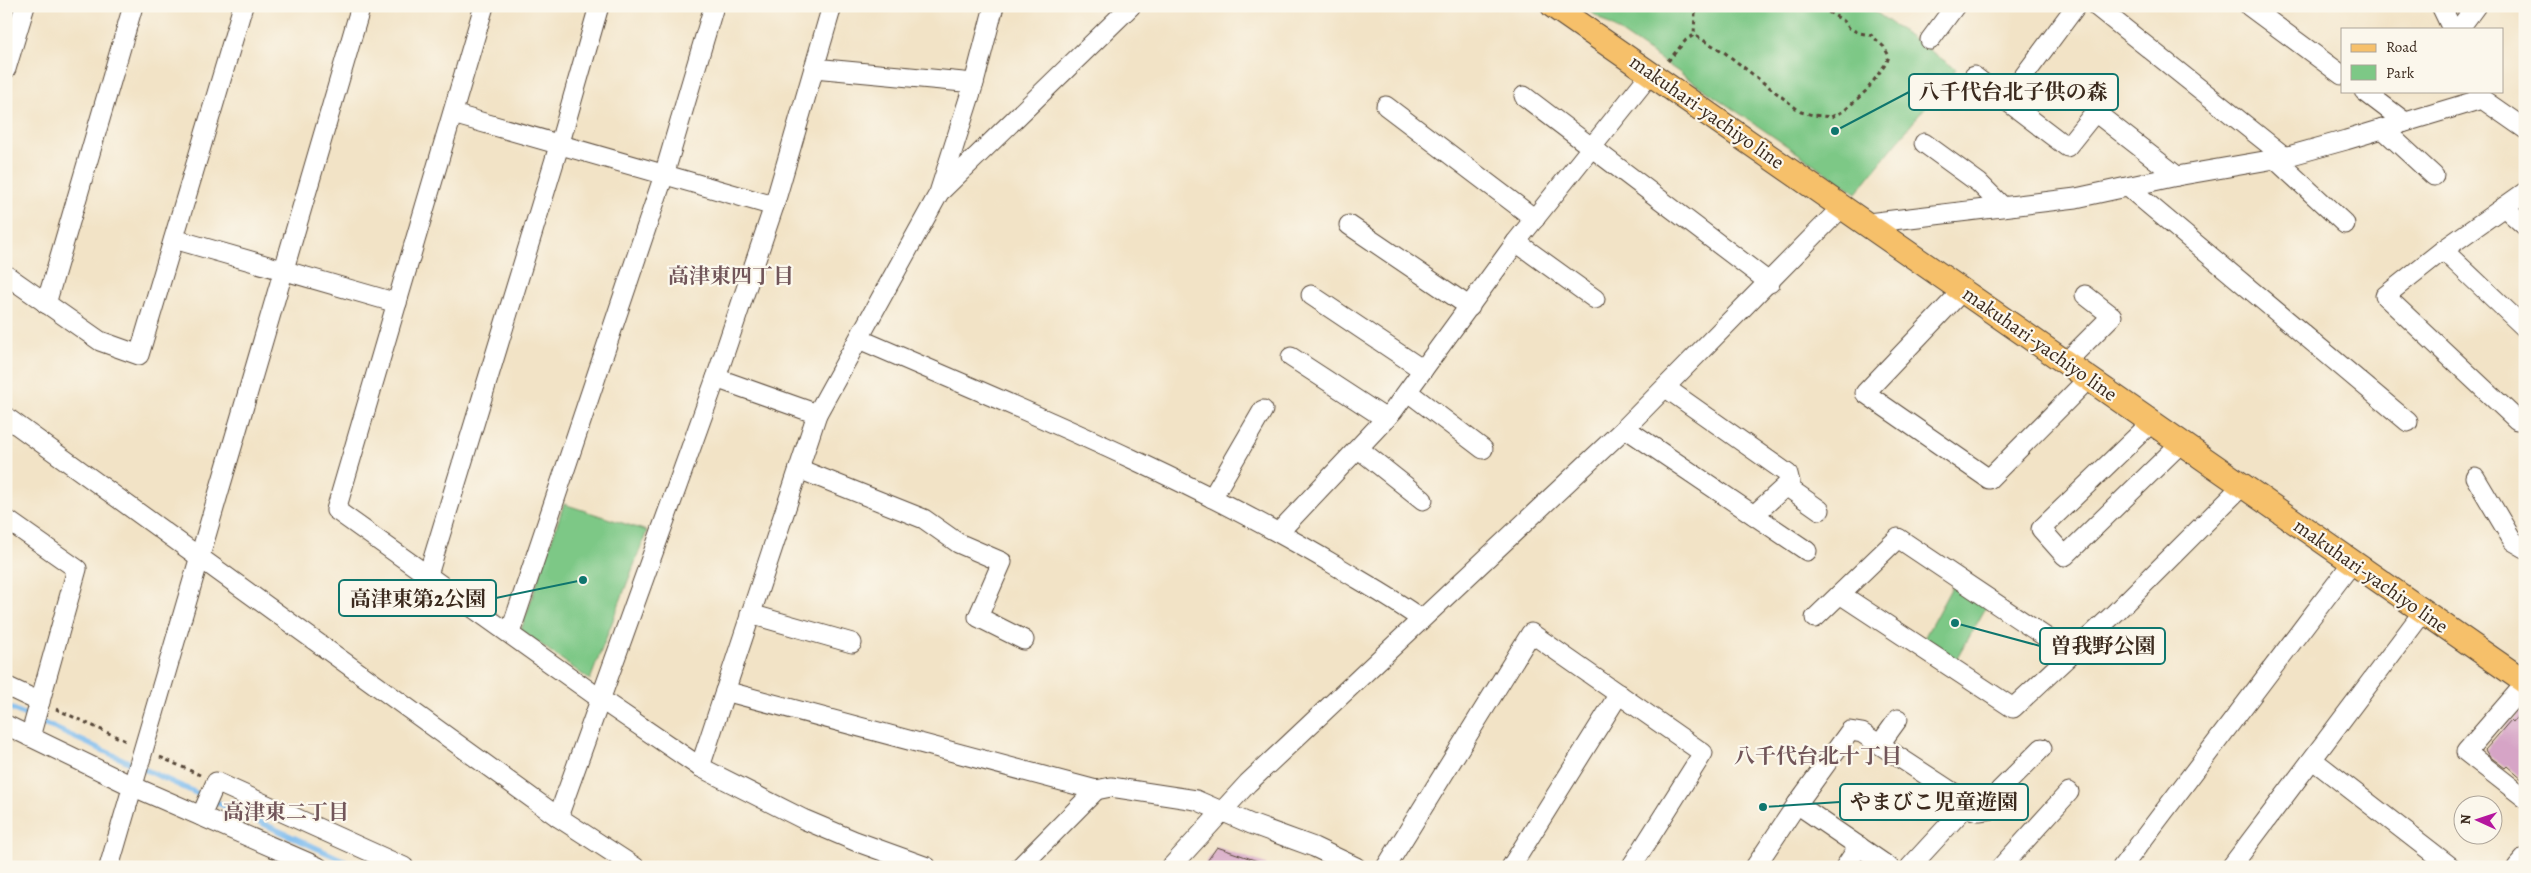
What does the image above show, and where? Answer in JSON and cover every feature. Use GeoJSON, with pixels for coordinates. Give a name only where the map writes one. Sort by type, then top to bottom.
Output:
{"type":"FeatureCollection","features":[{"type":"Feature","properties":{"kind":"main road","name":"makuhari-yachiyo line"},"geometry":{"type":"LineString","coordinates":[[1553,6],[1658,68],[1843,206],[2525,683]]}},
{"type":"Feature","properties":{"kind":"street"},"geometry":{"type":"LineString","coordinates":[[6,70],[25,6]]}},
{"type":"Feature","properties":{"kind":"street"},"geometry":{"type":"LineString","coordinates":[[46,304],[133,6]]}},
{"type":"Feature","properties":{"kind":"street"},"geometry":{"type":"LineString","coordinates":[[6,275],[100,341],[139,355],[242,6]]}},
{"type":"Feature","properties":{"kind":"street"},"geometry":{"type":"LineString","coordinates":[[109,867],[361,6]]}},
{"type":"Feature","properties":{"kind":"street"},"geometry":{"type":"LineString","coordinates":[[484,6],[336,510],[700,768],[803,819],[855,841],[927,867]]}},
{"type":"Feature","properties":{"kind":"street"},"geometry":{"type":"LineString","coordinates":[[428,575],[600,6]]}},
{"type":"Feature","properties":{"kind":"street"},"geometry":{"type":"LineString","coordinates":[[510,633],[664,175],[714,6]]}},
{"type":"Feature","properties":{"kind":"street"},"geometry":{"type":"LineString","coordinates":[[558,817],[599,698],[716,378],[774,206],[832,6]]}},
{"type":"Feature","properties":{"kind":"street"},"geometry":{"type":"LineString","coordinates":[[700,768],[817,414],[939,193],[988,38],[994,6]]}},
{"type":"Feature","properties":{"kind":"street"},"geometry":{"type":"LineString","coordinates":[[939,193],[1131,6]]}},
{"type":"Feature","properties":{"kind":"street"},"geometry":{"type":"LineString","coordinates":[[2006,100],[2076,6]]}},
{"type":"Feature","properties":{"kind":"street"},"geometry":{"type":"LineString","coordinates":[[2096,6],[2280,158],[2345,224]]}},
{"type":"Feature","properties":{"kind":"street"},"geometry":{"type":"LineString","coordinates":[[2250,6],[2341,74]]}},
{"type":"Feature","properties":{"kind":"street"},"geometry":{"type":"LineString","coordinates":[[2442,6],[2452,28]]}},
{"type":"Feature","properties":{"kind":"street"},"geometry":{"type":"LineString","coordinates":[[2460,28],[2476,6]]}},
{"type":"Feature","properties":{"kind":"street"},"geometry":{"type":"LineString","coordinates":[[1930,40],[1953,7]]}},
{"type":"Feature","properties":{"kind":"street"},"geometry":{"type":"LineString","coordinates":[[814,68],[974,83]]}},
{"type":"Feature","properties":{"kind":"street"},"geometry":{"type":"LineString","coordinates":[[1279,532],[1386,419],[1408,392],[1516,242],[1658,68]]}},
{"type":"Feature","properties":{"kind":"street"},"geometry":{"type":"LineString","coordinates":[[1974,76],[2067,147],[2095,112],[2177,176]]}},
{"type":"Feature","properties":{"kind":"street"},"geometry":{"type":"LineString","coordinates":[[2365,92],[2405,122]]}},
{"type":"Feature","properties":{"kind":"street"},"geometry":{"type":"LineString","coordinates":[[1868,223],[2076,198],[2177,176],[2280,158],[2384,129],[2480,95],[2525,129]]}},
{"type":"Feature","properties":{"kind":"street"},"geometry":{"type":"LineString","coordinates":[[1524,96],[1770,283]]}},
{"type":"Feature","properties":{"kind":"street"},"geometry":{"type":"LineString","coordinates":[[1386,106],[1535,219]]}},
{"type":"Feature","properties":{"kind":"street"},"geometry":{"type":"LineString","coordinates":[[453,114],[559,146],[774,206]]}},
{"type":"Feature","properties":{"kind":"street"},"geometry":{"type":"LineString","coordinates":[[2384,129],[2434,176]]}},
{"type":"Feature","properties":{"kind":"street"},"geometry":{"type":"LineString","coordinates":[[1924,143],[1979,183],[2002,206]]}},
{"type":"Feature","properties":{"kind":"street"},"geometry":{"type":"LineString","coordinates":[[2128,187],[2408,422]]}},
{"type":"Feature","properties":{"kind":"street"},"geometry":{"type":"LineString","coordinates":[[2525,192],[2443,250],[2385,296],[2517,420],[2525,414]]}},
{"type":"Feature","properties":{"kind":"street"},"geometry":{"type":"LineString","coordinates":[[1171,867],[1221,810],[1666,388],[1843,206]]}},
{"type":"Feature","properties":{"kind":"street"},"geometry":{"type":"LineString","coordinates":[[2504,207],[2525,226]]}},
{"type":"Feature","properties":{"kind":"street"},"geometry":{"type":"LineString","coordinates":[[1349,225],[1470,307]]}},
{"type":"Feature","properties":{"kind":"street"},"geometry":{"type":"LineString","coordinates":[[174,239],[284,269],[397,303]]}},
{"type":"Feature","properties":{"kind":"street"},"geometry":{"type":"LineString","coordinates":[[1516,242],[1595,299]]}},
{"type":"Feature","properties":{"kind":"street"},"geometry":{"type":"LineString","coordinates":[[2443,250],[2525,328]]}},
{"type":"Feature","properties":{"kind":"street"},"geometry":{"type":"LineString","coordinates":[[1963,290],[1865,393],[1989,479],[2089,378]]}},
{"type":"Feature","properties":{"kind":"street"},"geometry":{"type":"LineString","coordinates":[[1311,295],[1422,370]]}},
{"type":"Feature","properties":{"kind":"street"},"geometry":{"type":"LineString","coordinates":[[2066,362],[2112,316],[2085,295]]}},
{"type":"Feature","properties":{"kind":"street"},"geometry":{"type":"LineString","coordinates":[[859,339],[1114,451],[1212,498],[1279,532],[1421,619]]}},
{"type":"Feature","properties":{"kind":"street"},"geometry":{"type":"LineString","coordinates":[[1291,357],[1386,419]]}},
{"type":"Feature","properties":{"kind":"street"},"geometry":{"type":"LineString","coordinates":[[716,378],[817,414]]}},
{"type":"Feature","properties":{"kind":"street"},"geometry":{"type":"LineString","coordinates":[[1666,388],[1788,474],[1790,482],[1754,515]]}},
{"type":"Feature","properties":{"kind":"street"},"geometry":{"type":"LineString","coordinates":[[1408,392],[1483,449]]}},
{"type":"Feature","properties":{"kind":"street"},"geometry":{"type":"LineString","coordinates":[[1212,498],[1262,410]]}},
{"type":"Feature","properties":{"kind":"street"},"geometry":{"type":"LineString","coordinates":[[6,417],[558,817],[635,867]]}},
{"type":"Feature","properties":{"kind":"street"},"geometry":{"type":"LineString","coordinates":[[2152,422],[2041,529],[2065,556],[2181,443]]}},
{"type":"Feature","properties":{"kind":"street"},"geometry":{"type":"LineString","coordinates":[[1625,428],[1807,551]]}},
{"type":"Feature","properties":{"kind":"street"},"geometry":{"type":"LineString","coordinates":[[1359,449],[1424,500]]}},
{"type":"Feature","properties":{"kind":"street"},"geometry":{"type":"LineString","coordinates":[[799,470],[924,518],[958,543],[1002,562],[978,616],[1024,640]]}},
{"type":"Feature","properties":{"kind":"street"},"geometry":{"type":"LineString","coordinates":[[2474,477],[2513,541],[2525,548]]}},
{"type":"Feature","properties":{"kind":"street"},"geometry":{"type":"LineString","coordinates":[[1786,486],[1820,510]]}},
{"type":"Feature","properties":{"kind":"street"},"geometry":{"type":"LineString","coordinates":[[1840,594],[2013,708],[2114,614],[2242,486]]}},
{"type":"Feature","properties":{"kind":"street"},"geometry":{"type":"LineString","coordinates":[[6,518],[77,569],[31,733]]}},
{"type":"Feature","properties":{"kind":"street"},"geometry":{"type":"LineString","coordinates":[[1815,618],[1898,538],[2071,654]]}},
{"type":"Feature","properties":{"kind":"street"},"geometry":{"type":"LineString","coordinates":[[2122,867],[2352,563]]}},
{"type":"Feature","properties":{"kind":"street"},"geometry":{"type":"LineString","coordinates":[[2231,867],[2423,612]]}},
{"type":"Feature","properties":{"kind":"street"},"geometry":{"type":"LineString","coordinates":[[750,614],[852,643]]}},
{"type":"Feature","properties":{"kind":"street"},"geometry":{"type":"LineString","coordinates":[[1386,867],[1531,634],[1704,753],[1631,867]]}},
{"type":"Feature","properties":{"kind":"street"},"geometry":{"type":"LineString","coordinates":[[2525,683],[2466,752],[2525,798]]}},
{"type":"Feature","properties":{"kind":"street"},"geometry":{"type":"LineString","coordinates":[[6,686],[39,705]]}},
{"type":"Feature","properties":{"kind":"street"},"geometry":{"type":"LineString","coordinates":[[725,691],[1096,790],[1111,787],[1196,800],[1251,824],[1314,847],[1356,867]]}},
{"type":"Feature","properties":{"kind":"street"},"geometry":{"type":"LineString","coordinates":[[1511,867],[1619,694]]}},
{"type":"Feature","properties":{"kind":"street"},"geometry":{"type":"LineString","coordinates":[[1880,744],[1898,718]]}},
{"type":"Feature","properties":{"kind":"street"},"geometry":{"type":"LineString","coordinates":[[6,725],[31,733],[201,816],[318,867]]}},
{"type":"Feature","properties":{"kind":"street"},"geometry":{"type":"LineString","coordinates":[[1756,867],[1797,804],[1850,732],[1862,733],[1969,803],[1910,867]]}},
{"type":"Feature","properties":{"kind":"street"},"geometry":{"type":"LineString","coordinates":[[1965,808],[1979,811],[1993,809],[2000,790],[2042,748]]}},
{"type":"Feature","properties":{"kind":"street"},"geometry":{"type":"LineString","coordinates":[[2313,760],[2451,867]]}},
{"type":"Feature","properties":{"kind":"street"},"geometry":{"type":"LineString","coordinates":[[201,816],[216,782],[404,867]]}},
{"type":"Feature","properties":{"kind":"street"},"geometry":{"type":"LineString","coordinates":[[1020,867],[1096,790]]}},
{"type":"Feature","properties":{"kind":"street"},"geometry":{"type":"LineString","coordinates":[[2001,867],[2069,792]]}},
{"type":"Feature","properties":{"kind":"street"},"geometry":{"type":"LineString","coordinates":[[1797,804],[1889,867]]}},
{"type":"Feature","properties":{"kind":"street"},"geometry":{"type":"LineString","coordinates":[[1845,867],[1859,846]]}},
{"type":"Feature","properties":{"kind":"street"},"geometry":{"type":"LineString","coordinates":[[2517,867],[2525,858]]}},
{"type":"Feature","properties":{"kind":"path"},"geometry":{"type":"LineString","coordinates":[[1690,6],[1695,13],[1694,35]]}},
{"type":"Feature","properties":{"kind":"path"},"geometry":{"type":"LineString","coordinates":[[1694,35],[1724,52],[1801,112],[1831,116],[1844,111],[1868,90],[1887,62],[1888,56],[1884,48],[1871,35],[1858,33],[1848,28],[1844,22],[1818,6]]}},
{"type":"Feature","properties":{"kind":"path"},"geometry":{"type":"LineString","coordinates":[[1658,68],[1686,40],[1694,35]]}},
{"type":"Feature","properties":{"kind":"path"},"geometry":{"type":"LineString","coordinates":[[39,705],[216,782]]}},
{"type":"Feature","properties":{"kind":"green space"},"geometry":{"type":"Polygon","coordinates":[[[1582,6],[1867,6],[1956,69],[1856,193],[1582,6]]]}},
{"type":"Feature","properties":{"kind":"green space"},"geometry":{"type":"Polygon","coordinates":[[[564,504],[647,531],[590,680],[521,630],[564,504]]]}},
{"type":"Feature","properties":{"kind":"green space"},"geometry":{"type":"Polygon","coordinates":[[[1953,585],[1988,604],[1955,662],[1922,642],[1953,585]]]}},
{"type":"Feature","properties":{"kind":"building"},"geometry":{"type":"Polygon","coordinates":[[[2525,706],[2525,782],[2507,766],[2505,768],[2489,756],[2485,750],[2511,720],[2513,722],[2525,706]]]}},
{"type":"Feature","properties":{"kind":"building"},"geometry":{"type":"Polygon","coordinates":[[[1217,847],[1266,864],[1266,867],[1203,867],[1217,847]]]}},
{"type":"Feature","properties":{"kind":"waterway"},"geometry":{"type":"LineString","coordinates":[[6,706],[358,867]]}},
{"type":"Feature","properties":{"kind":"place","name":"八千代台北子供の森"},"geometry":{"type":"Point","coordinates":[1835,131]}},
{"type":"Feature","properties":{"kind":"place","name":"高津東第2公園"},"geometry":{"type":"Point","coordinates":[583,580]}},
{"type":"Feature","properties":{"kind":"place","name":"曽我野公園"},"geometry":{"type":"Point","coordinates":[1955,623]}},
{"type":"Feature","properties":{"kind":"place","name":"やまびこ児童遊園"},"geometry":{"type":"Point","coordinates":[1763,807]}},
{"type":"Feature","properties":{"kind":"district","name":"高津東四丁目"},"geometry":{"type":"Point","coordinates":[731,276]}},
{"type":"Feature","properties":{"kind":"district","name":"八千代台北十丁目"},"geometry":{"type":"Point","coordinates":[1818,756]}},
{"type":"Feature","properties":{"kind":"district","name":"高津東二丁目"},"geometry":{"type":"Point","coordinates":[286,812]}}]}
